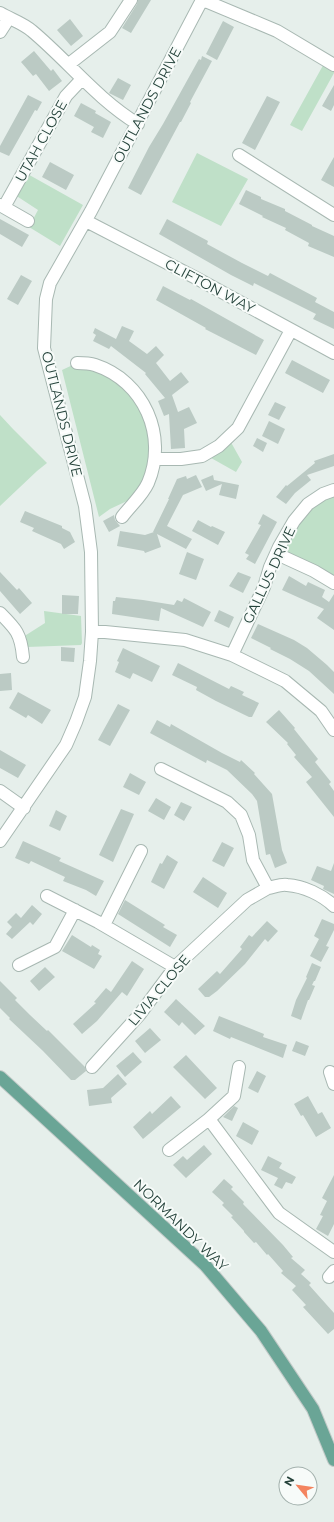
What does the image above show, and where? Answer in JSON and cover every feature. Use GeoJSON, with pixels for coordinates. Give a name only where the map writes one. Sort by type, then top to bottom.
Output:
{"type":"FeatureCollection","features":[{"type":"Feature","properties":{"kind":"main road","name":"NORMANDY WAY"},"geometry":{"type":"LineString","coordinates":[[0,1077],[205,1265],[266,1338],[313,1409],[334,1460]]}},
{"type":"Feature","properties":{"kind":"street"},"geometry":{"type":"LineString","coordinates":[[69,64],[110,32],[131,0]]}},
{"type":"Feature","properties":{"kind":"street"},"geometry":{"type":"LineString","coordinates":[[203,0],[277,31],[334,65]]}},
{"type":"Feature","properties":{"kind":"street","name":"OUTLANDS DRIVE"},"geometry":{"type":"LineString","coordinates":[[0,841],[66,745],[85,697],[90,661],[92,632],[91,552],[85,506],[44,348],[46,299],[50,283],[86,221],[203,0]]}},
{"type":"Feature","properties":{"kind":"street"},"geometry":{"type":"LineString","coordinates":[[0,32],[4,15],[31,29],[69,64],[82,79],[126,117],[138,124]]}},
{"type":"Feature","properties":{"kind":"street","name":"UTAH CLOSE"},"geometry":{"type":"LineString","coordinates":[[2,206],[66,96],[82,79]]}},
{"type":"Feature","properties":{"kind":"street"},"geometry":{"type":"LineString","coordinates":[[239,155],[334,215]]}},
{"type":"Feature","properties":{"kind":"street"},"geometry":{"type":"LineString","coordinates":[[2,206],[28,221]]}},
{"type":"Feature","properties":{"kind":"street","name":"CLIFTON WAY"},"geometry":{"type":"LineString","coordinates":[[86,221],[196,278],[334,353]]}},
{"type":"Feature","properties":{"kind":"street"},"geometry":{"type":"LineString","coordinates":[[156,459],[181,460],[202,456],[219,446],[238,428],[290,330]]}},
{"type":"Feature","properties":{"kind":"street"},"geometry":{"type":"LineString","coordinates":[[77,362],[94,365],[127,384],[138,396],[149,414],[154,431],[156,459],[148,482],[142,494],[131,504],[122,517]]}},
{"type":"Feature","properties":{"kind":"street","name":"GALLUS DRIVE"},"geometry":{"type":"LineString","coordinates":[[232,655],[264,587],[270,567],[294,521],[308,504],[323,494],[334,490]]}},
{"type":"Feature","properties":{"kind":"street"},"geometry":{"type":"LineString","coordinates":[[277,554],[334,582]]}},
{"type":"Feature","properties":{"kind":"street"},"geometry":{"type":"LineString","coordinates":[[0,613],[18,633],[22,642],[23,657]]}},
{"type":"Feature","properties":{"kind":"street"},"geometry":{"type":"LineString","coordinates":[[92,632],[185,640],[232,655],[285,681],[321,711],[334,730]]}},
{"type":"Feature","properties":{"kind":"street"},"geometry":{"type":"LineString","coordinates":[[161,769],[227,802],[241,815],[249,835],[253,860],[268,888],[287,885],[308,890],[325,898],[334,906]]}},
{"type":"Feature","properties":{"kind":"street"},"geometry":{"type":"LineString","coordinates":[[0,791],[24,808]]}},
{"type":"Feature","properties":{"kind":"street"},"geometry":{"type":"LineString","coordinates":[[104,925],[141,851]]}},
{"type":"Feature","properties":{"kind":"street","name":"LIVIA CLOSE"},"geometry":{"type":"LineString","coordinates":[[92,1067],[140,1014],[175,967],[247,900],[268,888]]}},
{"type":"Feature","properties":{"kind":"street"},"geometry":{"type":"LineString","coordinates":[[47,896],[104,925],[175,967]]}},
{"type":"Feature","properties":{"kind":"street"},"geometry":{"type":"LineString","coordinates":[[19,965],[55,947],[75,910]]}},
{"type":"Feature","properties":{"kind":"street"},"geometry":{"type":"LineString","coordinates":[[169,1150],[209,1119],[234,1096],[239,1067]]}},
{"type":"Feature","properties":{"kind":"street"},"geometry":{"type":"LineString","coordinates":[[330,1072],[334,1084]]}},
{"type":"Feature","properties":{"kind":"street"},"geometry":{"type":"LineString","coordinates":[[209,1119],[279,1213],[334,1252]]}},
{"type":"Feature","properties":{"kind":"green space"},"geometry":{"type":"Polygon","coordinates":[[[326,60],[334,65],[334,73],[302,131],[290,125],[326,60]]]}},
{"type":"Feature","properties":{"kind":"green space"},"geometry":{"type":"Polygon","coordinates":[[[197,153],[248,179],[221,226],[172,202],[197,153]]]}},
{"type":"Feature","properties":{"kind":"green space"},"geometry":{"type":"Polygon","coordinates":[[[24,172],[83,205],[60,246],[29,227],[38,210],[12,193],[24,172]]]}},
{"type":"Feature","properties":{"kind":"green space"},"geometry":{"type":"Polygon","coordinates":[[[77,363],[106,370],[138,396],[154,431],[142,494],[110,509],[99,517],[62,370],[77,363]]]}},
{"type":"Feature","properties":{"kind":"green space"},"geometry":{"type":"Polygon","coordinates":[[[0,415],[47,463],[0,506],[0,415]]]}},
{"type":"Feature","properties":{"kind":"green space"},"geometry":{"type":"Polygon","coordinates":[[[228,437],[242,462],[236,472],[204,454],[228,437]]]}},
{"type":"Feature","properties":{"kind":"green space"},"geometry":{"type":"Polygon","coordinates":[[[334,490],[334,582],[277,554],[308,504],[334,490]]]}},
{"type":"Feature","properties":{"kind":"green space"},"geometry":{"type":"Polygon","coordinates":[[[44,611],[81,616],[81,645],[27,647],[23,637],[45,623],[44,611]]]}},
{"type":"Feature","properties":{"kind":"building"},"geometry":{"type":"Polygon","coordinates":[[[138,0],[151,0],[131,33],[122,28],[138,0]]]}},
{"type":"Feature","properties":{"kind":"building"},"geometry":{"type":"Polygon","coordinates":[[[70,19],[83,36],[71,46],[57,30],[70,19]]]}},
{"type":"Feature","properties":{"kind":"building"},"geometry":{"type":"Polygon","coordinates":[[[223,21],[234,27],[217,60],[206,54],[223,21]]]}},
{"type":"Feature","properties":{"kind":"building"},"geometry":{"type":"Polygon","coordinates":[[[34,51],[51,71],[53,69],[62,81],[49,91],[36,74],[33,76],[21,62],[34,51]]]}},
{"type":"Feature","properties":{"kind":"building"},"geometry":{"type":"Polygon","coordinates":[[[202,56],[212,61],[141,195],[128,188],[149,147],[202,56]]]}},
{"type":"Feature","properties":{"kind":"building"},"geometry":{"type":"Polygon","coordinates":[[[118,78],[131,85],[123,100],[109,93],[118,78]]]}},
{"type":"Feature","properties":{"kind":"building"},"geometry":{"type":"Polygon","coordinates":[[[334,85],[334,105],[331,111],[322,106],[334,85]]]}},
{"type":"Feature","properties":{"kind":"building"},"geometry":{"type":"Polygon","coordinates":[[[28,95],[42,102],[37,111],[35,110],[9,156],[0,152],[0,146],[28,95]]]}},
{"type":"Feature","properties":{"kind":"building"},"geometry":{"type":"Polygon","coordinates":[[[267,96],[280,102],[255,150],[242,143],[267,96]]]}},
{"type":"Feature","properties":{"kind":"building"},"geometry":{"type":"Polygon","coordinates":[[[81,103],[96,111],[95,113],[111,122],[103,138],[91,132],[94,127],[74,116],[81,103]]]}},
{"type":"Feature","properties":{"kind":"building"},"geometry":{"type":"Polygon","coordinates":[[[334,157],[334,187],[321,180],[334,157]]]}},
{"type":"Feature","properties":{"kind":"building"},"geometry":{"type":"Polygon","coordinates":[[[50,162],[74,175],[66,190],[42,177],[50,162]]]}},
{"type":"Feature","properties":{"kind":"building"},"geometry":{"type":"Polygon","coordinates":[[[246,190],[261,197],[261,199],[285,209],[285,211],[312,226],[334,236],[334,257],[308,246],[309,243],[285,230],[286,228],[239,204],[246,190]]]}},
{"type":"Feature","properties":{"kind":"building"},"geometry":{"type":"Polygon","coordinates":[[[0,219],[29,235],[22,247],[0,234],[0,219]]]}},
{"type":"Feature","properties":{"kind":"building"},"geometry":{"type":"Polygon","coordinates":[[[167,219],[208,241],[207,244],[242,263],[268,276],[270,273],[317,298],[315,302],[334,312],[334,329],[313,319],[316,314],[254,283],[253,286],[231,275],[159,234],[167,219]]]}},
{"type":"Feature","properties":{"kind":"building"},"geometry":{"type":"Polygon","coordinates":[[[21,275],[32,281],[18,305],[7,299],[21,275]]]}},
{"type":"Feature","properties":{"kind":"building"},"geometry":{"type":"Polygon","coordinates":[[[163,286],[190,300],[191,299],[264,340],[256,355],[205,329],[206,328],[156,300],[163,286]]]}},
{"type":"Feature","properties":{"kind":"building"},"geometry":{"type":"Polygon","coordinates":[[[122,326],[134,331],[129,341],[147,354],[156,346],[164,355],[156,363],[170,381],[181,372],[189,382],[172,395],[178,412],[189,407],[197,423],[184,429],[185,448],[171,449],[169,414],[164,416],[158,401],[165,398],[145,374],[146,373],[111,346],[109,349],[93,341],[96,335],[93,333],[95,328],[116,339],[122,326]]]}},
{"type":"Feature","properties":{"kind":"building"},"geometry":{"type":"Polygon","coordinates":[[[292,360],[330,380],[323,393],[285,373],[292,360]]]}},
{"type":"Feature","properties":{"kind":"building"},"geometry":{"type":"Polygon","coordinates":[[[275,402],[286,407],[279,420],[268,415],[275,402]]]}},
{"type":"Feature","properties":{"kind":"building"},"geometry":{"type":"Polygon","coordinates":[[[269,421],[285,429],[278,444],[262,436],[269,421]]]}},
{"type":"Feature","properties":{"kind":"building"},"geometry":{"type":"Polygon","coordinates":[[[257,438],[267,443],[263,452],[253,446],[257,438]]]}},
{"type":"Feature","properties":{"kind":"building"},"geometry":{"type":"Polygon","coordinates":[[[334,454],[334,466],[307,475],[311,480],[295,493],[286,504],[276,497],[286,485],[287,486],[315,463],[314,461],[334,454]]]}},
{"type":"Feature","properties":{"kind":"building"},"geometry":{"type":"Polygon","coordinates":[[[196,475],[202,487],[183,495],[167,526],[192,539],[186,549],[157,534],[161,547],[145,553],[144,551],[117,546],[120,531],[145,535],[154,532],[177,479],[186,476],[187,479],[196,475]]]}},
{"type":"Feature","properties":{"kind":"building"},"geometry":{"type":"Polygon","coordinates":[[[213,475],[214,480],[239,485],[236,499],[219,495],[222,484],[206,491],[201,480],[213,475]]]}},
{"type":"Feature","properties":{"kind":"building"},"geometry":{"type":"Polygon","coordinates":[[[25,511],[62,526],[62,528],[70,532],[75,542],[64,549],[61,544],[32,531],[34,528],[20,522],[25,511]]]}},
{"type":"Feature","properties":{"kind":"building"},"geometry":{"type":"Polygon","coordinates":[[[263,514],[277,522],[255,564],[246,559],[249,555],[245,553],[261,525],[258,524],[263,514]]]}},
{"type":"Feature","properties":{"kind":"building"},"geometry":{"type":"Polygon","coordinates":[[[114,515],[115,520],[120,526],[109,532],[103,521],[114,515]]]}},
{"type":"Feature","properties":{"kind":"building"},"geometry":{"type":"Polygon","coordinates":[[[198,520],[225,532],[218,545],[192,531],[198,520]]]}},
{"type":"Feature","properties":{"kind":"building"},"geometry":{"type":"Polygon","coordinates":[[[187,552],[204,559],[196,580],[179,574],[187,552]]]}},
{"type":"Feature","properties":{"kind":"building"},"geometry":{"type":"Polygon","coordinates":[[[0,572],[17,590],[19,588],[32,603],[20,614],[0,591],[0,572]]]}},
{"type":"Feature","properties":{"kind":"building"},"geometry":{"type":"Polygon","coordinates":[[[238,572],[251,577],[243,593],[229,586],[238,572]]]}},
{"type":"Feature","properties":{"kind":"building"},"geometry":{"type":"Polygon","coordinates":[[[289,576],[306,586],[308,582],[325,590],[322,597],[329,602],[334,594],[334,630],[317,618],[324,609],[282,590],[289,576]]]}},
{"type":"Feature","properties":{"kind":"building"},"geometry":{"type":"Polygon","coordinates":[[[62,595],[79,596],[78,614],[62,614],[62,595]]]}},
{"type":"Feature","properties":{"kind":"building"},"geometry":{"type":"Polygon","coordinates":[[[116,597],[174,605],[177,600],[182,602],[184,598],[211,612],[203,627],[161,608],[159,621],[112,614],[113,601],[115,601],[116,597]]]}},
{"type":"Feature","properties":{"kind":"building"},"geometry":{"type":"Polygon","coordinates":[[[219,610],[234,617],[229,628],[214,621],[219,610]]]}},
{"type":"Feature","properties":{"kind":"building"},"geometry":{"type":"Polygon","coordinates":[[[258,624],[294,640],[307,648],[327,665],[334,672],[334,694],[309,671],[251,638],[258,624]]]}},
{"type":"Feature","properties":{"kind":"building"},"geometry":{"type":"Polygon","coordinates":[[[61,647],[75,648],[74,662],[61,661],[61,647]]]}},
{"type":"Feature","properties":{"kind":"building"},"geometry":{"type":"Polygon","coordinates":[[[123,648],[160,666],[152,682],[133,673],[130,679],[115,672],[119,662],[117,661],[123,648]]]}},
{"type":"Feature","properties":{"kind":"building"},"geometry":{"type":"Polygon","coordinates":[[[178,663],[229,689],[231,686],[244,692],[242,695],[259,703],[252,717],[249,717],[216,701],[196,690],[197,687],[172,675],[178,663]]]}},
{"type":"Feature","properties":{"kind":"building"},"geometry":{"type":"Polygon","coordinates":[[[11,673],[12,690],[0,691],[0,674],[11,673]]]}},
{"type":"Feature","properties":{"kind":"building"},"geometry":{"type":"Polygon","coordinates":[[[18,692],[51,710],[42,724],[28,715],[26,718],[9,708],[18,692]]]}},
{"type":"Feature","properties":{"kind":"building"},"geometry":{"type":"Polygon","coordinates":[[[118,704],[130,710],[110,746],[98,740],[118,704]]]}},
{"type":"Feature","properties":{"kind":"building"},"geometry":{"type":"Polygon","coordinates":[[[279,710],[295,728],[294,729],[318,759],[315,762],[331,782],[329,784],[334,791],[334,817],[306,782],[312,777],[294,757],[296,755],[287,744],[288,743],[266,722],[279,710]]]}},
{"type":"Feature","properties":{"kind":"building"},"geometry":{"type":"Polygon","coordinates":[[[157,720],[170,727],[171,724],[222,753],[240,762],[241,760],[255,773],[254,774],[272,794],[282,850],[287,863],[275,868],[270,854],[266,855],[257,801],[252,794],[227,770],[207,760],[206,763],[150,733],[157,720]]]}},
{"type":"Feature","properties":{"kind":"building"},"geometry":{"type":"Polygon","coordinates":[[[0,750],[26,765],[18,778],[0,768],[0,750]]]}},
{"type":"Feature","properties":{"kind":"building"},"geometry":{"type":"Polygon","coordinates":[[[130,773],[146,782],[139,795],[123,787],[130,773]]]}},
{"type":"Feature","properties":{"kind":"building"},"geometry":{"type":"Polygon","coordinates":[[[156,798],[171,807],[164,820],[148,811],[156,798]]]}},
{"type":"Feature","properties":{"kind":"building"},"geometry":{"type":"Polygon","coordinates":[[[181,802],[192,807],[184,821],[174,815],[181,802]]]}},
{"type":"Feature","properties":{"kind":"building"},"geometry":{"type":"Polygon","coordinates":[[[121,809],[134,814],[113,862],[99,855],[121,809]]]}},
{"type":"Feature","properties":{"kind":"building"},"geometry":{"type":"Polygon","coordinates":[[[56,810],[67,816],[60,831],[49,826],[56,810]]]}},
{"type":"Feature","properties":{"kind":"building"},"geometry":{"type":"Polygon","coordinates":[[[23,841],[61,858],[59,861],[104,881],[96,896],[86,890],[63,881],[65,877],[31,861],[29,864],[15,858],[23,841]]]}},
{"type":"Feature","properties":{"kind":"building"},"geometry":{"type":"Polygon","coordinates":[[[222,842],[234,848],[224,867],[212,861],[222,842]]]}},
{"type":"Feature","properties":{"kind":"building"},"geometry":{"type":"Polygon","coordinates":[[[167,855],[178,862],[164,889],[151,882],[160,863],[162,864],[167,855]]]}},
{"type":"Feature","properties":{"kind":"building"},"geometry":{"type":"Polygon","coordinates":[[[334,863],[334,894],[323,889],[324,886],[311,880],[317,866],[331,871],[334,863]]]}},
{"type":"Feature","properties":{"kind":"building"},"geometry":{"type":"Polygon","coordinates":[[[203,877],[227,893],[218,908],[193,892],[203,877]]]}},
{"type":"Feature","properties":{"kind":"building"},"geometry":{"type":"Polygon","coordinates":[[[125,900],[165,925],[163,927],[177,935],[170,947],[118,914],[125,900]]]}},
{"type":"Feature","properties":{"kind":"building"},"geometry":{"type":"Polygon","coordinates":[[[32,905],[42,914],[33,925],[30,922],[12,939],[6,934],[12,927],[7,922],[16,913],[21,918],[32,905]]]}},
{"type":"Feature","properties":{"kind":"building"},"geometry":{"type":"Polygon","coordinates":[[[322,919],[334,924],[334,930],[326,946],[329,947],[321,962],[310,956],[319,939],[314,936],[322,919]]]}},
{"type":"Feature","properties":{"kind":"building"},"geometry":{"type":"Polygon","coordinates":[[[267,921],[278,931],[268,942],[265,939],[245,964],[217,991],[209,997],[205,997],[198,989],[217,971],[220,974],[242,949],[240,947],[249,935],[252,937],[267,921]]]}},
{"type":"Feature","properties":{"kind":"building"},"geometry":{"type":"Polygon","coordinates":[[[72,935],[91,947],[92,945],[100,950],[98,954],[102,956],[94,969],[62,951],[72,935]]]}},
{"type":"Feature","properties":{"kind":"building"},"geometry":{"type":"Polygon","coordinates":[[[132,961],[144,969],[127,996],[122,992],[97,1021],[82,1034],[73,1024],[96,1003],[94,1002],[106,988],[111,992],[132,961]]]}},
{"type":"Feature","properties":{"kind":"building"},"geometry":{"type":"Polygon","coordinates":[[[312,963],[321,967],[312,985],[315,986],[301,1020],[291,1016],[296,1000],[307,978],[306,977],[312,963]]]}},
{"type":"Feature","properties":{"kind":"building"},"geometry":{"type":"Polygon","coordinates":[[[45,967],[55,977],[39,991],[30,981],[45,967]]]}},
{"type":"Feature","properties":{"kind":"building"},"geometry":{"type":"Polygon","coordinates":[[[0,981],[17,998],[15,1000],[85,1067],[86,1071],[75,1080],[71,1080],[9,1019],[10,1018],[0,1008],[0,981]]]}},
{"type":"Feature","properties":{"kind":"building"},"geometry":{"type":"Polygon","coordinates":[[[176,999],[205,1026],[195,1035],[182,1022],[179,1026],[164,1012],[176,999]]]}},
{"type":"Feature","properties":{"kind":"building"},"geometry":{"type":"Polygon","coordinates":[[[219,1016],[264,1034],[263,1037],[287,1045],[283,1058],[231,1037],[230,1039],[213,1031],[219,1016]]]}},
{"type":"Feature","properties":{"kind":"building"},"geometry":{"type":"Polygon","coordinates":[[[150,1028],[161,1040],[145,1053],[135,1041],[150,1028]]]}},
{"type":"Feature","properties":{"kind":"building"},"geometry":{"type":"Polygon","coordinates":[[[296,1041],[309,1046],[305,1056],[292,1051],[296,1041]]]}},
{"type":"Feature","properties":{"kind":"building"},"geometry":{"type":"Polygon","coordinates":[[[133,1052],[142,1062],[125,1077],[116,1066],[133,1052]]]}},
{"type":"Feature","properties":{"kind":"building"},"geometry":{"type":"Polygon","coordinates":[[[186,1055],[217,1088],[205,1099],[173,1067],[186,1055]]]}},
{"type":"Feature","properties":{"kind":"building"},"geometry":{"type":"Polygon","coordinates":[[[257,1071],[266,1076],[258,1093],[248,1088],[257,1071]]]}},
{"type":"Feature","properties":{"kind":"building"},"geometry":{"type":"Polygon","coordinates":[[[118,1074],[127,1084],[111,1098],[112,1103],[89,1106],[87,1090],[103,1088],[118,1074]]]}},
{"type":"Feature","properties":{"kind":"building"},"geometry":{"type":"Polygon","coordinates":[[[171,1096],[181,1107],[143,1139],[133,1127],[150,1111],[152,1114],[171,1096]]]}},
{"type":"Feature","properties":{"kind":"building"},"geometry":{"type":"Polygon","coordinates":[[[308,1096],[318,1114],[322,1112],[331,1128],[316,1137],[303,1115],[301,1116],[294,1104],[308,1096]]]}},
{"type":"Feature","properties":{"kind":"building"},"geometry":{"type":"Polygon","coordinates":[[[234,1106],[238,1108],[232,1121],[223,1117],[234,1106]]]}},
{"type":"Feature","properties":{"kind":"building"},"geometry":{"type":"Polygon","coordinates":[[[243,1122],[259,1131],[252,1145],[236,1136],[243,1122]]]}},
{"type":"Feature","properties":{"kind":"building"},"geometry":{"type":"Polygon","coordinates":[[[204,1145],[212,1154],[186,1178],[173,1165],[183,1156],[187,1160],[204,1145]]]}},
{"type":"Feature","properties":{"kind":"building"},"geometry":{"type":"Polygon","coordinates":[[[268,1156],[282,1163],[279,1168],[296,1177],[292,1184],[286,1182],[282,1189],[274,1185],[278,1178],[261,1170],[268,1156]]]}},
{"type":"Feature","properties":{"kind":"building"},"geometry":{"type":"Polygon","coordinates":[[[334,1175],[334,1224],[328,1236],[316,1229],[323,1216],[320,1215],[327,1201],[322,1198],[334,1175]]]}},
{"type":"Feature","properties":{"kind":"building"},"geometry":{"type":"Polygon","coordinates":[[[224,1179],[233,1187],[231,1189],[244,1202],[243,1204],[283,1245],[293,1257],[291,1258],[305,1270],[301,1274],[311,1283],[309,1285],[334,1313],[334,1329],[328,1334],[303,1307],[306,1305],[292,1290],[296,1286],[281,1273],[283,1271],[268,1254],[267,1255],[256,1242],[254,1243],[244,1232],[231,1217],[233,1216],[222,1205],[224,1203],[212,1192],[224,1179]]]}}]}
